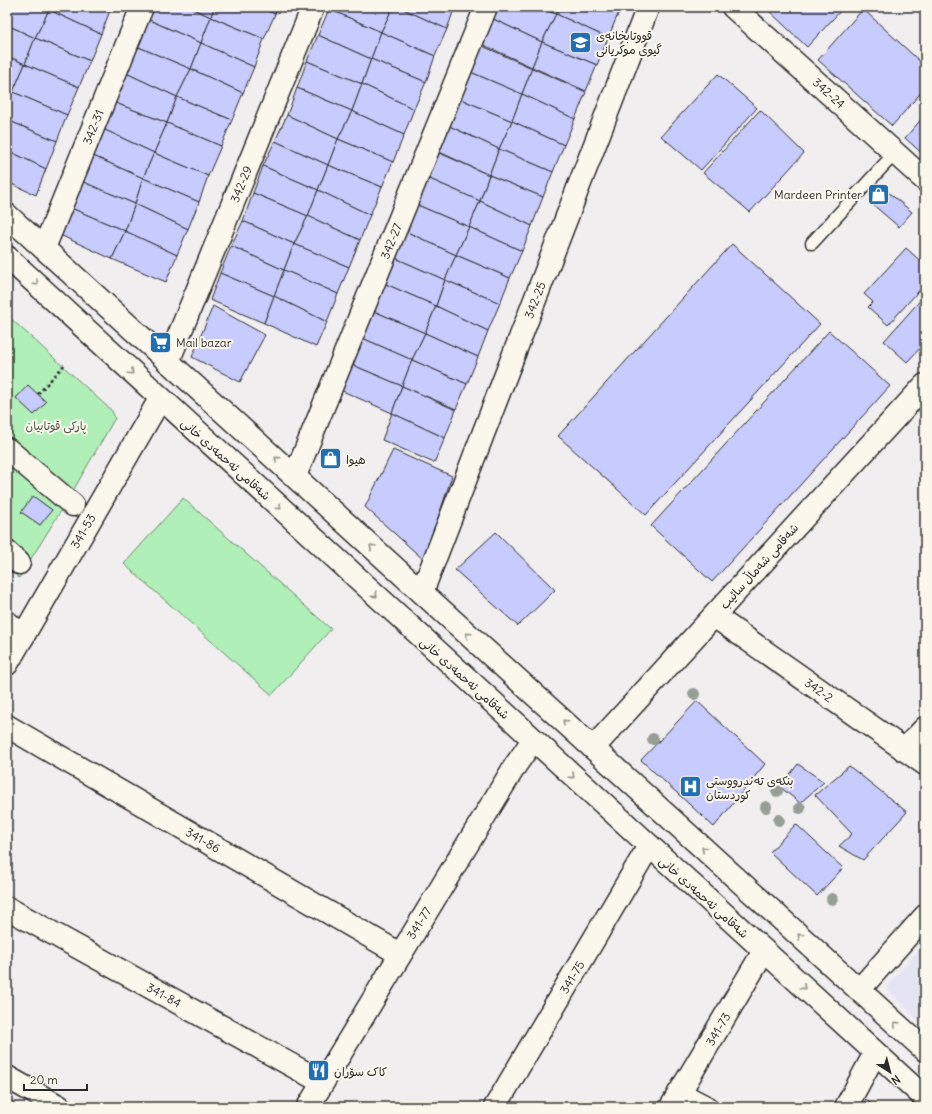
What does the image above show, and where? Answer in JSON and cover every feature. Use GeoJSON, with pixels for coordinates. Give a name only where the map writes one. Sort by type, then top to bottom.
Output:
{"type":"FeatureCollection","features":[{"type":"Feature","properties":{"kind":"street","name":"342-31"},"geometry":{"type":"LineString","coordinates":[[44,248],[142,7]]}},
{"type":"Feature","properties":{"kind":"street","name":"342-29"},"geometry":{"type":"LineString","coordinates":[[168,362],[313,7]]}},
{"type":"Feature","properties":{"kind":"street","name":"342-27"},"geometry":{"type":"LineString","coordinates":[[295,476],[486,7]]}},
{"type":"Feature","properties":{"kind":"street","name":"342-25"},"geometry":{"type":"LineString","coordinates":[[422,592],[648,7]]}},
{"type":"Feature","properties":{"kind":"street","name":"342-24"},"geometry":{"type":"LineString","coordinates":[[733,7],[925,180]]}},
{"type":"Feature","properties":{"kind":"street"},"geometry":{"type":"LineString","coordinates":[[7,215],[925,1050]]}},
{"type":"Feature","properties":{"kind":"street","name":"شەقامی ئەحمەدی خانی"},"geometry":{"type":"LineString","coordinates":[[7,257],[925,1098]]}},
{"type":"Feature","properties":{"kind":"street","name":"شەقامی شەماڵ سائیب"},"geometry":{"type":"LineString","coordinates":[[593,748],[925,385]]}},
{"type":"Feature","properties":{"kind":"street","name":"341-53"},"geometry":{"type":"LineString","coordinates":[[7,664],[160,398]]}},
{"type":"Feature","properties":{"kind":"street"},"geometry":{"type":"LineString","coordinates":[[7,449],[73,505]]}},
{"type":"Feature","properties":{"kind":"street","name":"342-2"},"geometry":{"type":"LineString","coordinates":[[714,616],[925,764]]}},
{"type":"Feature","properties":{"kind":"street"},"geometry":{"type":"LineString","coordinates":[[7,622],[23,637]]}},
{"type":"Feature","properties":{"kind":"street","name":"341-86"},"geometry":{"type":"LineString","coordinates":[[7,726],[400,954]]}},
{"type":"Feature","properties":{"kind":"street"},"geometry":{"type":"LineString","coordinates":[[904,750],[925,728]]}},
{"type":"Feature","properties":{"kind":"street","name":"341-77"},"geometry":{"type":"LineString","coordinates":[[308,1107],[515,766],[533,740]]}},
{"type":"Feature","properties":{"kind":"street","name":"341-75"},"geometry":{"type":"LineString","coordinates":[[495,1107],[649,846]]}},
{"type":"Feature","properties":{"kind":"street","name":"341-84"},"geometry":{"type":"LineString","coordinates":[[7,908],[322,1082]]}},
{"type":"Feature","properties":{"kind":"street"},"geometry":{"type":"LineString","coordinates":[[859,990],[925,916]]}},
{"type":"Feature","properties":{"kind":"street","name":"341-73"},"geometry":{"type":"LineString","coordinates":[[675,1100],[764,951]]}},
{"type":"Feature","properties":{"kind":"street"},"geometry":{"type":"LineString","coordinates":[[846,1107],[875,1053]]}},
{"type":"Feature","properties":{"kind":"street"},"geometry":{"type":"LineString","coordinates":[[7,1077],[60,1107]]}},
{"type":"Feature","properties":{"kind":"street"},"geometry":{"type":"LineString","coordinates":[[675,1100],[706,1107]]}},
{"type":"Feature","properties":{"kind":"lane"},"geometry":{"type":"LineString","coordinates":[[812,243],[895,153]]}},
{"type":"Feature","properties":{"kind":"path"},"geometry":{"type":"LineString","coordinates":[[38,394],[66,363]]}},
{"type":"Feature","properties":{"kind":"shaded area"},"geometry":{"type":"Polygon","coordinates":[[[925,942],[925,1027],[886,988],[925,942]]]}},
{"type":"Feature","properties":{"kind":"green space","name":"پارکی قوتابیان"},"geometry":{"type":"Polygon","coordinates":[[[7,315],[112,411],[115,418],[67,501],[19,578],[7,567],[7,315]]]}},
{"type":"Feature","properties":{"kind":"green space"},"geometry":{"type":"Polygon","coordinates":[[[183,498],[331,629],[272,695],[124,564],[183,498]]]}},
{"type":"Feature","properties":{"kind":"building"},"geometry":{"type":"Polygon","coordinates":[[[7,7],[41,7],[49,10],[35,38],[7,25],[7,7]]]}},
{"type":"Feature","properties":{"kind":"building"},"geometry":{"type":"Polygon","coordinates":[[[50,7],[111,8],[101,34],[49,10],[50,7]]]}},
{"type":"Feature","properties":{"kind":"building"},"geometry":{"type":"Polygon","coordinates":[[[151,7],[189,7],[211,17],[201,43],[147,19],[151,7]]]}},
{"type":"Feature","properties":{"kind":"building"},"geometry":{"type":"Polygon","coordinates":[[[189,7],[214,7],[211,17],[189,7]]]}},
{"type":"Feature","properties":{"kind":"building"},"geometry":{"type":"Polygon","coordinates":[[[214,7],[259,7],[275,14],[264,39],[211,17],[214,7]]]}},
{"type":"Feature","properties":{"kind":"building"},"geometry":{"type":"Polygon","coordinates":[[[259,7],[277,7],[275,14],[259,7]]]}},
{"type":"Feature","properties":{"kind":"building"},"geometry":{"type":"Polygon","coordinates":[[[330,7],[393,7],[381,32],[329,9],[330,7]]]}},
{"type":"Feature","properties":{"kind":"building"},"geometry":{"type":"Polygon","coordinates":[[[393,7],[399,7],[447,29],[435,56],[381,32],[393,7]]]}},
{"type":"Feature","properties":{"kind":"building"},"geometry":{"type":"Polygon","coordinates":[[[399,7],[455,7],[447,29],[399,7]]]}},
{"type":"Feature","properties":{"kind":"building"},"geometry":{"type":"Polygon","coordinates":[[[495,7],[539,7],[556,14],[542,42],[491,18],[495,7]]]}},
{"type":"Feature","properties":{"kind":"building"},"geometry":{"type":"Polygon","coordinates":[[[539,7],[559,7],[556,14],[539,7]]]}},
{"type":"Feature","properties":{"kind":"building"},"geometry":{"type":"Polygon","coordinates":[[[559,7],[608,7],[619,12],[608,38],[556,14],[559,7]]]}},
{"type":"Feature","properties":{"kind":"building"},"geometry":{"type":"Polygon","coordinates":[[[608,7],[621,7],[619,12],[608,7]]]}},
{"type":"Feature","properties":{"kind":"building"},"geometry":{"type":"Polygon","coordinates":[[[765,7],[844,7],[807,47],[765,7]]]}},
{"type":"Feature","properties":{"kind":"building"},"geometry":{"type":"Polygon","coordinates":[[[329,9],[381,32],[371,59],[318,35],[329,9]]]}},
{"type":"Feature","properties":{"kind":"building"},"geometry":{"type":"Polygon","coordinates":[[[863,9],[925,66],[925,88],[892,126],[818,60],[863,9]]]}},
{"type":"Feature","properties":{"kind":"building"},"geometry":{"type":"Polygon","coordinates":[[[49,10],[101,34],[90,61],[35,38],[49,10]]]}},
{"type":"Feature","properties":{"kind":"building"},"geometry":{"type":"Polygon","coordinates":[[[556,14],[608,38],[597,65],[542,42],[556,14]]]}},
{"type":"Feature","properties":{"kind":"building"},"geometry":{"type":"Polygon","coordinates":[[[211,17],[264,39],[254,67],[201,43],[211,17]]]}},
{"type":"Feature","properties":{"kind":"building"},"geometry":{"type":"Polygon","coordinates":[[[491,18],[542,42],[532,67],[479,43],[491,18]]]}},
{"type":"Feature","properties":{"kind":"building"},"geometry":{"type":"Polygon","coordinates":[[[147,19],[201,43],[191,69],[136,46],[147,19]]]}},
{"type":"Feature","properties":{"kind":"building"},"geometry":{"type":"Polygon","coordinates":[[[7,25],[35,38],[25,64],[7,56],[7,25]]]}},
{"type":"Feature","properties":{"kind":"building"},"geometry":{"type":"Polygon","coordinates":[[[381,32],[435,56],[426,82],[371,59],[381,32]]]}},
{"type":"Feature","properties":{"kind":"building"},"geometry":{"type":"Polygon","coordinates":[[[318,35],[371,59],[362,84],[307,61],[318,35]]]}},
{"type":"Feature","properties":{"kind":"building"},"geometry":{"type":"Polygon","coordinates":[[[35,38],[90,61],[79,87],[25,64],[35,38]]]}},
{"type":"Feature","properties":{"kind":"building"},"geometry":{"type":"Polygon","coordinates":[[[542,42],[597,65],[586,91],[532,67],[542,42]]]}},
{"type":"Feature","properties":{"kind":"building"},"geometry":{"type":"Polygon","coordinates":[[[201,43],[254,67],[243,93],[191,69],[201,43]]]}},
{"type":"Feature","properties":{"kind":"building"},"geometry":{"type":"Polygon","coordinates":[[[478,44],[532,68],[522,94],[468,71],[478,44]]]}},
{"type":"Feature","properties":{"kind":"building"},"geometry":{"type":"Polygon","coordinates":[[[136,46],[191,69],[177,97],[126,73],[136,46]]]}},
{"type":"Feature","properties":{"kind":"building"},"geometry":{"type":"Polygon","coordinates":[[[7,56],[25,64],[13,92],[7,89],[7,56]]]}},
{"type":"Feature","properties":{"kind":"building"},"geometry":{"type":"Polygon","coordinates":[[[371,59],[426,82],[414,109],[362,84],[371,59]]]}},
{"type":"Feature","properties":{"kind":"building"},"geometry":{"type":"Polygon","coordinates":[[[307,61],[362,84],[352,111],[297,88],[307,61]]]}},
{"type":"Feature","properties":{"kind":"building"},"geometry":{"type":"Polygon","coordinates":[[[25,64],[79,87],[67,115],[13,92],[25,64]]]}},
{"type":"Feature","properties":{"kind":"building"},"geometry":{"type":"Polygon","coordinates":[[[532,68],[586,92],[575,119],[522,94],[532,68]]]}},
{"type":"Feature","properties":{"kind":"building"},"geometry":{"type":"Polygon","coordinates":[[[191,69],[243,93],[232,120],[177,97],[191,69]]]}},
{"type":"Feature","properties":{"kind":"building"},"geometry":{"type":"Polygon","coordinates":[[[468,71],[522,94],[512,121],[458,98],[468,71]]]}},
{"type":"Feature","properties":{"kind":"building"},"geometry":{"type":"Polygon","coordinates":[[[126,73],[177,97],[167,123],[113,102],[126,73]]]}},
{"type":"Feature","properties":{"kind":"building"},"geometry":{"type":"Polygon","coordinates":[[[718,74],[757,108],[701,170],[661,136],[718,74]]]}},
{"type":"Feature","properties":{"kind":"building"},"geometry":{"type":"Polygon","coordinates":[[[362,84],[414,109],[404,135],[352,111],[362,84]]]}},
{"type":"Feature","properties":{"kind":"building"},"geometry":{"type":"Polygon","coordinates":[[[297,88],[352,111],[338,139],[287,115],[297,88]]]}},
{"type":"Feature","properties":{"kind":"building"},"geometry":{"type":"Polygon","coordinates":[[[7,89],[13,92],[7,106],[7,89]]]}},
{"type":"Feature","properties":{"kind":"building"},"geometry":{"type":"Polygon","coordinates":[[[13,92],[67,115],[57,141],[7,120],[7,106],[13,92]]]}},
{"type":"Feature","properties":{"kind":"building"},"geometry":{"type":"Polygon","coordinates":[[[522,94],[575,119],[564,145],[512,121],[522,94]]]}},
{"type":"Feature","properties":{"kind":"building"},"geometry":{"type":"Polygon","coordinates":[[[177,97],[232,120],[221,146],[167,123],[177,97]]]}},
{"type":"Feature","properties":{"kind":"building"},"geometry":{"type":"Polygon","coordinates":[[[458,98],[512,121],[499,149],[447,125],[458,98]]]}},
{"type":"Feature","properties":{"kind":"building"},"geometry":{"type":"Polygon","coordinates":[[[113,102],[167,123],[154,153],[103,129],[113,102]]]}},
{"type":"Feature","properties":{"kind":"building"},"geometry":{"type":"Polygon","coordinates":[[[760,110],[804,153],[750,212],[703,173],[760,110]]]}},
{"type":"Feature","properties":{"kind":"building"},"geometry":{"type":"Polygon","coordinates":[[[352,111],[404,135],[393,162],[338,139],[352,111]]]}},
{"type":"Feature","properties":{"kind":"building"},"geometry":{"type":"Polygon","coordinates":[[[287,115],[338,139],[328,165],[275,141],[287,115]]]}},
{"type":"Feature","properties":{"kind":"building"},"geometry":{"type":"Polygon","coordinates":[[[925,115],[925,156],[905,138],[925,115]]]}},
{"type":"Feature","properties":{"kind":"building"},"geometry":{"type":"Polygon","coordinates":[[[7,120],[57,141],[46,169],[7,150],[7,120]]]}},
{"type":"Feature","properties":{"kind":"building"},"geometry":{"type":"Polygon","coordinates":[[[512,121],[564,145],[553,172],[499,149],[512,121]]]}},
{"type":"Feature","properties":{"kind":"building"},"geometry":{"type":"Polygon","coordinates":[[[167,123],[221,146],[208,176],[154,153],[167,123]]]}},
{"type":"Feature","properties":{"kind":"building"},"geometry":{"type":"Polygon","coordinates":[[[447,125],[499,149],[489,175],[435,150],[447,125]]]}},
{"type":"Feature","properties":{"kind":"building"},"geometry":{"type":"Polygon","coordinates":[[[103,129],[154,153],[143,178],[91,155],[103,129]]]}},
{"type":"Feature","properties":{"kind":"building"},"geometry":{"type":"Polygon","coordinates":[[[338,139],[393,162],[382,187],[328,165],[338,139]]]}},
{"type":"Feature","properties":{"kind":"building"},"geometry":{"type":"Polygon","coordinates":[[[275,141],[328,165],[318,190],[263,166],[275,141]]]}},
{"type":"Feature","properties":{"kind":"building"},"geometry":{"type":"Polygon","coordinates":[[[499,149],[553,172],[543,197],[489,175],[499,149]]]}},
{"type":"Feature","properties":{"kind":"building"},"geometry":{"type":"Polygon","coordinates":[[[7,150],[46,169],[36,195],[7,182],[7,150]]]}},
{"type":"Feature","properties":{"kind":"building"},"geometry":{"type":"Polygon","coordinates":[[[435,151],[489,175],[480,201],[425,177],[435,151]]]}},
{"type":"Feature","properties":{"kind":"building"},"geometry":{"type":"Polygon","coordinates":[[[154,153],[208,176],[199,202],[143,178],[154,153]]]}},
{"type":"Feature","properties":{"kind":"building"},"geometry":{"type":"Polygon","coordinates":[[[91,155],[143,178],[135,204],[81,181],[91,155]]]}},
{"type":"Feature","properties":{"kind":"building"},"geometry":{"type":"Polygon","coordinates":[[[328,165],[382,187],[370,215],[318,190],[328,165]]]}},
{"type":"Feature","properties":{"kind":"building"},"geometry":{"type":"Polygon","coordinates":[[[263,166],[318,190],[308,216],[253,193],[263,166]]]}},
{"type":"Feature","properties":{"kind":"building"},"geometry":{"type":"Polygon","coordinates":[[[489,175],[543,197],[532,226],[480,201],[489,175]]]}},
{"type":"Feature","properties":{"kind":"building"},"geometry":{"type":"Polygon","coordinates":[[[425,177],[480,201],[469,227],[415,204],[425,177]]]}},
{"type":"Feature","properties":{"kind":"building"},"geometry":{"type":"Polygon","coordinates":[[[143,178],[199,202],[188,229],[135,204],[143,178]]]}},
{"type":"Feature","properties":{"kind":"building"},"geometry":{"type":"Polygon","coordinates":[[[81,181],[135,204],[125,231],[71,208],[81,181]]]}},
{"type":"Feature","properties":{"kind":"building"},"geometry":{"type":"Polygon","coordinates":[[[883,188],[912,212],[899,227],[871,203],[883,188]]]}},
{"type":"Feature","properties":{"kind":"building"},"geometry":{"type":"Polygon","coordinates":[[[318,190],[370,215],[360,240],[308,216],[318,190]]]}},
{"type":"Feature","properties":{"kind":"building"},"geometry":{"type":"Polygon","coordinates":[[[253,193],[308,216],[294,244],[243,221],[253,193]]]}},
{"type":"Feature","properties":{"kind":"building"},"geometry":{"type":"Polygon","coordinates":[[[480,201],[532,226],[522,251],[469,227],[480,201]]]}},
{"type":"Feature","properties":{"kind":"building"},"geometry":{"type":"Polygon","coordinates":[[[135,204],[188,229],[177,255],[125,231],[135,204]]]}},
{"type":"Feature","properties":{"kind":"building"},"geometry":{"type":"Polygon","coordinates":[[[415,204],[469,227],[456,255],[405,231],[415,204]]]}},
{"type":"Feature","properties":{"kind":"building"},"geometry":{"type":"Polygon","coordinates":[[[71,208],[125,231],[112,259],[60,235],[71,208]]]}},
{"type":"Feature","properties":{"kind":"building"},"geometry":{"type":"Polygon","coordinates":[[[308,216],[360,240],[349,267],[294,244],[308,216]]]}},
{"type":"Feature","properties":{"kind":"building"},"geometry":{"type":"Polygon","coordinates":[[[243,221],[294,244],[284,270],[231,246],[243,221]]]}},
{"type":"Feature","properties":{"kind":"building"},"geometry":{"type":"Polygon","coordinates":[[[469,227],[522,251],[510,278],[456,255],[469,227]]]}},
{"type":"Feature","properties":{"kind":"building"},"geometry":{"type":"Polygon","coordinates":[[[125,231],[177,255],[166,282],[112,259],[125,231]]]}},
{"type":"Feature","properties":{"kind":"building"},"geometry":{"type":"Polygon","coordinates":[[[405,231],[456,255],[445,280],[393,257],[405,231]]]}},
{"type":"Feature","properties":{"kind":"building"},"geometry":{"type":"Polygon","coordinates":[[[294,244],[349,267],[338,294],[284,270],[294,244]]]}},
{"type":"Feature","properties":{"kind":"building"},"geometry":{"type":"Polygon","coordinates":[[[732,244],[820,324],[646,515],[558,436],[732,244]]]}},
{"type":"Feature","properties":{"kind":"building"},"geometry":{"type":"Polygon","coordinates":[[[231,246],[284,270],[274,296],[220,273],[231,246]]]}},
{"type":"Feature","properties":{"kind":"building"},"geometry":{"type":"Polygon","coordinates":[[[906,248],[925,265],[925,284],[888,325],[868,307],[873,302],[864,294],[906,248]]]}},
{"type":"Feature","properties":{"kind":"building"},"geometry":{"type":"Polygon","coordinates":[[[456,255],[510,278],[500,303],[445,280],[456,255]]]}},
{"type":"Feature","properties":{"kind":"building"},"geometry":{"type":"Polygon","coordinates":[[[393,257],[445,280],[436,306],[381,282],[393,257]]]}},
{"type":"Feature","properties":{"kind":"building"},"geometry":{"type":"Polygon","coordinates":[[[284,270],[338,294],[327,322],[274,296],[284,270]]]}},
{"type":"Feature","properties":{"kind":"building"},"geometry":{"type":"Polygon","coordinates":[[[220,273],[274,296],[264,323],[210,300],[220,273]]]}},
{"type":"Feature","properties":{"kind":"building"},"geometry":{"type":"Polygon","coordinates":[[[445,280],[500,303],[488,331],[436,306],[445,280]]]}},
{"type":"Feature","properties":{"kind":"building"},"geometry":{"type":"Polygon","coordinates":[[[381,282],[436,306],[425,333],[371,310],[381,282]]]}},
{"type":"Feature","properties":{"kind":"building"},"geometry":{"type":"Polygon","coordinates":[[[925,295],[925,343],[907,362],[884,341],[925,295]]]}},
{"type":"Feature","properties":{"kind":"building"},"geometry":{"type":"Polygon","coordinates":[[[274,296],[327,322],[316,347],[264,323],[274,296]]]}},
{"type":"Feature","properties":{"kind":"building"},"geometry":{"type":"Polygon","coordinates":[[[213,306],[265,335],[240,382],[192,357],[213,306]]]}},
{"type":"Feature","properties":{"kind":"building"},"geometry":{"type":"Polygon","coordinates":[[[436,306],[488,331],[478,357],[425,333],[436,306]]]}},
{"type":"Feature","properties":{"kind":"building"},"geometry":{"type":"Polygon","coordinates":[[[371,310],[425,333],[412,360],[360,337],[371,310]]]}},
{"type":"Feature","properties":{"kind":"building"},"geometry":{"type":"Polygon","coordinates":[[[829,331],[890,386],[712,582],[651,526],[829,331]]]}},
{"type":"Feature","properties":{"kind":"building"},"geometry":{"type":"Polygon","coordinates":[[[425,333],[478,357],[467,384],[412,360],[425,333]]]}},
{"type":"Feature","properties":{"kind":"building"},"geometry":{"type":"Polygon","coordinates":[[[360,337],[412,360],[402,386],[348,363],[360,337]]]}},
{"type":"Feature","properties":{"kind":"building"},"geometry":{"type":"Polygon","coordinates":[[[412,360],[467,384],[456,409],[402,386],[412,360]]]}},
{"type":"Feature","properties":{"kind":"building"},"geometry":{"type":"Polygon","coordinates":[[[348,363],[402,386],[392,413],[338,389],[348,363]]]}},
{"type":"Feature","properties":{"kind":"building"},"geometry":{"type":"Polygon","coordinates":[[[28,385],[46,402],[34,415],[16,398],[28,385]]]}},
{"type":"Feature","properties":{"kind":"building"},"geometry":{"type":"Polygon","coordinates":[[[402,386],[456,410],[445,438],[392,413],[402,386]]]}},
{"type":"Feature","properties":{"kind":"building"},"geometry":{"type":"Polygon","coordinates":[[[392,413],[445,438],[434,463],[382,440],[392,413]]]}},
{"type":"Feature","properties":{"kind":"building"},"geometry":{"type":"Polygon","coordinates":[[[393,450],[452,476],[424,560],[365,507],[393,450]]]}},
{"type":"Feature","properties":{"kind":"building"},"geometry":{"type":"Polygon","coordinates":[[[33,496],[52,510],[40,525],[21,512],[33,496]]]}},
{"type":"Feature","properties":{"kind":"building"},"geometry":{"type":"Polygon","coordinates":[[[496,532],[555,590],[518,626],[455,570],[496,532]]]}},
{"type":"Feature","properties":{"kind":"building"},"geometry":{"type":"Polygon","coordinates":[[[697,701],[765,764],[714,827],[641,760],[697,701]]]}},
{"type":"Feature","properties":{"kind":"building"},"geometry":{"type":"Polygon","coordinates":[[[798,764],[824,782],[800,803],[780,787],[798,764]]]}},
{"type":"Feature","properties":{"kind":"building"},"geometry":{"type":"Polygon","coordinates":[[[849,766],[907,812],[863,860],[839,846],[852,834],[815,795],[849,766]]]}},
{"type":"Feature","properties":{"kind":"building"},"geometry":{"type":"Polygon","coordinates":[[[796,824],[843,868],[817,896],[770,852],[796,824]]]}},
{"type":"Feature","properties":{"kind":"building"},"geometry":{"type":"Polygon","coordinates":[[[866,1099],[874,1107],[862,1107],[866,1099]]]}},
{"type":"Feature","properties":{"kind":"place","name":"قووتابخانەی گيوی موكريانی"},"geometry":{"type":"Point","coordinates":[580,42]}},
{"type":"Feature","properties":{"kind":"place","name":"Mardeen Printer"},"geometry":{"type":"Point","coordinates":[878,194]}},
{"type":"Feature","properties":{"kind":"place","name":"Mail bazar"},"geometry":{"type":"Point","coordinates":[161,342]}},
{"type":"Feature","properties":{"kind":"place","name":"هيوا"},"geometry":{"type":"Point","coordinates":[331,459]}},
{"type":"Feature","properties":{"kind":"place","name":"بنکەی تەندرووستی کوردستان"},"geometry":{"type":"Point","coordinates":[691,787]}},
{"type":"Feature","properties":{"kind":"place","name":"کاک سۆران"},"geometry":{"type":"Point","coordinates":[319,1071]}}]}
